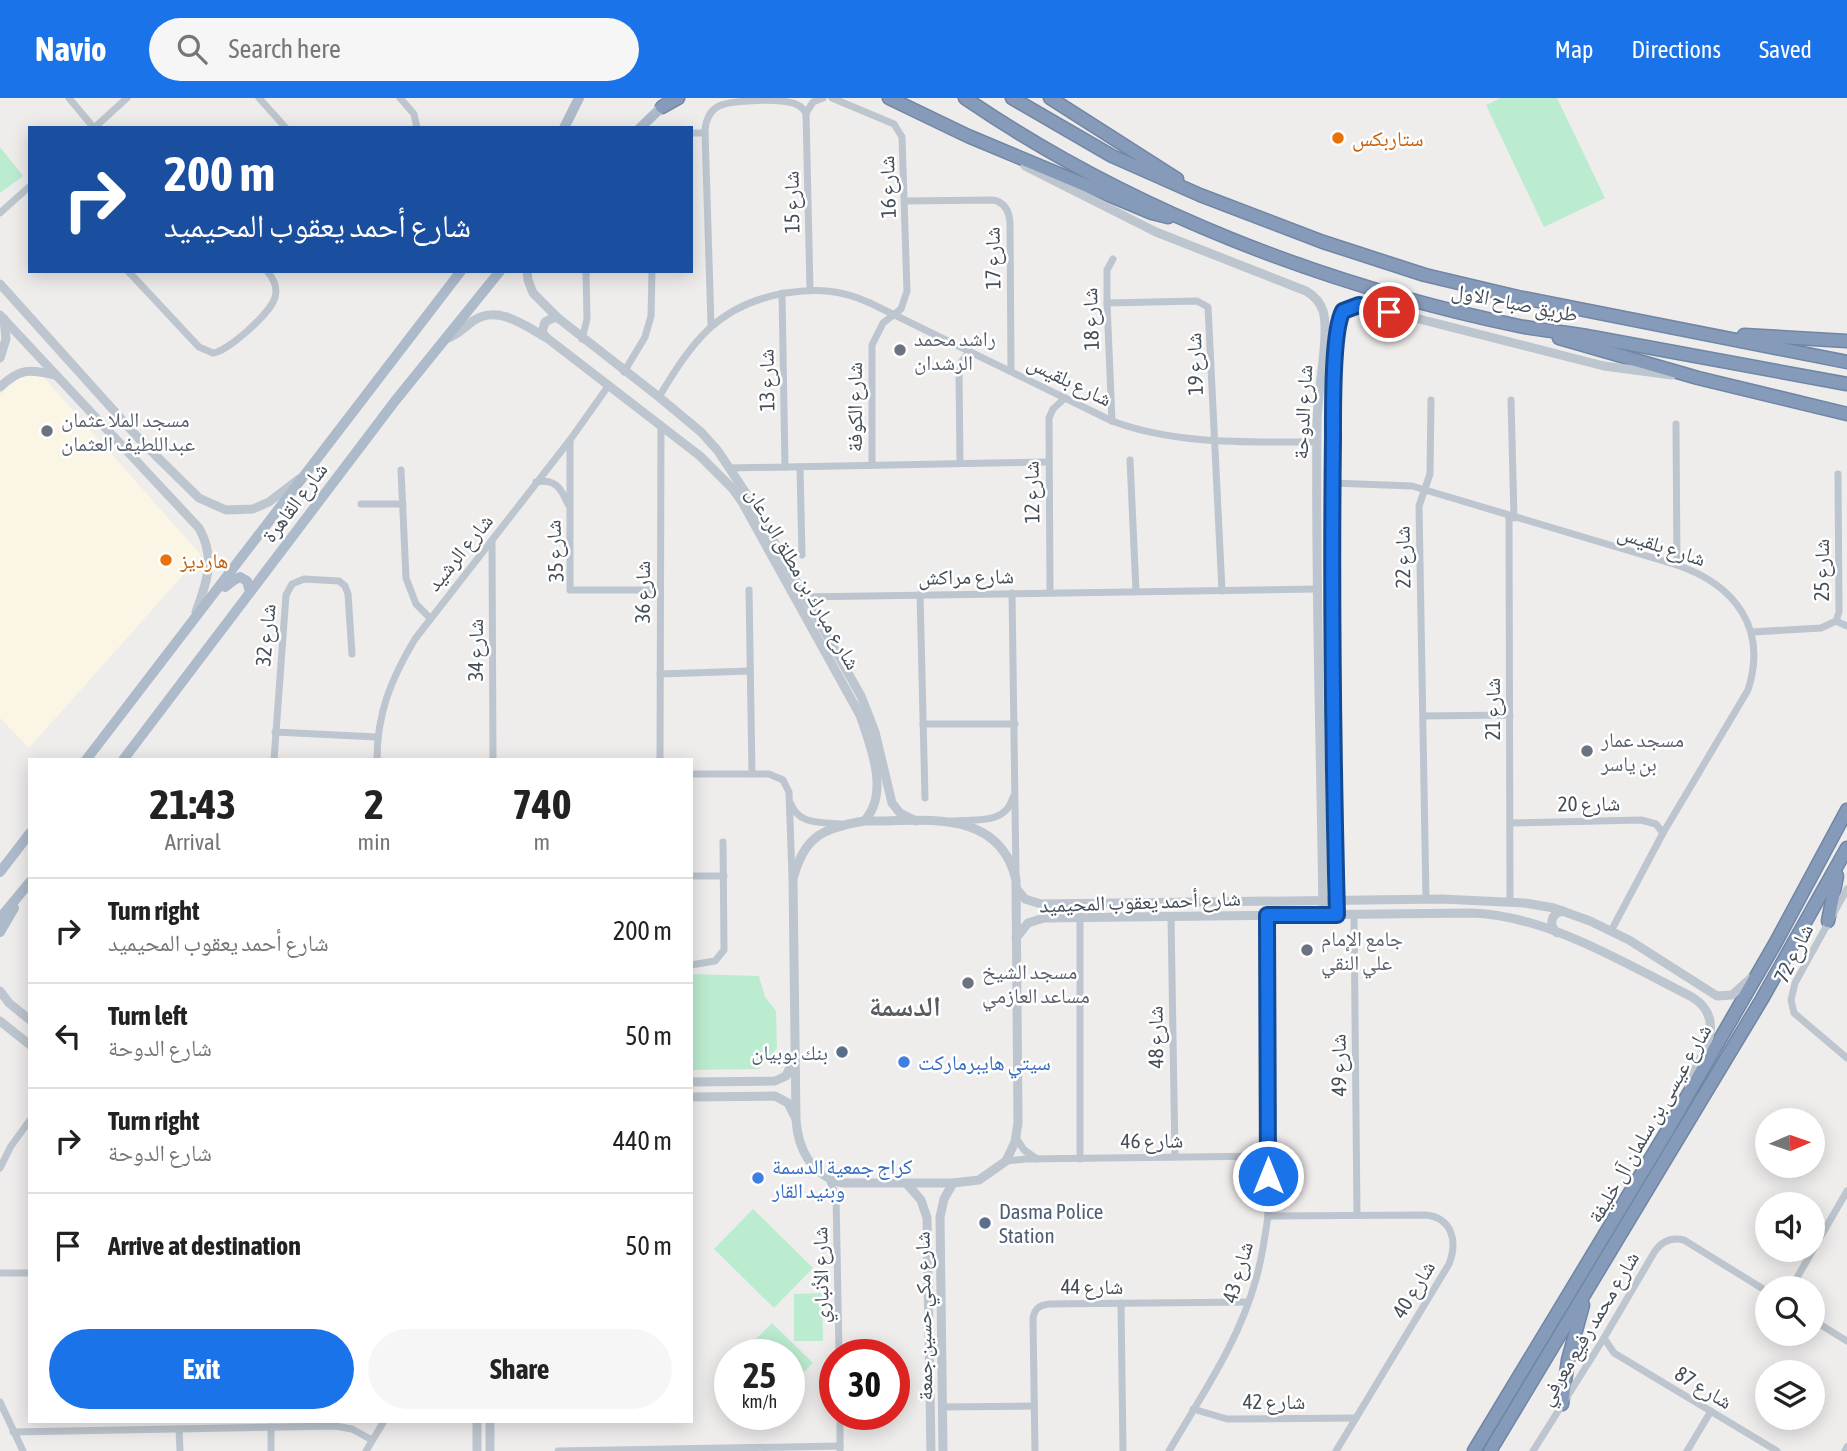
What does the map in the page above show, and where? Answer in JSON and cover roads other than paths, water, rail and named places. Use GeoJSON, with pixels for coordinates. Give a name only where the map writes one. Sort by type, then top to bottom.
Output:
{"type":"FeatureCollection","features":[{"type":"Feature","properties":{"kind":"highway"},"geometry":{"type":"LineString","coordinates":[[666,102],[678,98]]}},
{"type":"Feature","properties":{"kind":"highway"},"geometry":{"type":"LineString","coordinates":[[889,98],[968,136],[1152,213],[1192,223]]}},
{"type":"Feature","properties":{"kind":"highway","name":"طريق صباح الاول"},"geometry":{"type":"LineString","coordinates":[[965,98],[1057,155],[1121,189],[1192,223],[1349,282],[1522,327],[1597,338],[1847,384]]}},
{"type":"Feature","properties":{"kind":"highway","name":"طريق صباح الاول"},"geometry":{"type":"LineString","coordinates":[[1012,98],[1112,156],[1200,195],[1323,242],[1425,275],[1518,297],[1847,362]]}},
{"type":"Feature","properties":{"kind":"highway"},"geometry":{"type":"LineString","coordinates":[[1050,98],[1200,195]]}},
{"type":"Feature","properties":{"kind":"highway"},"geometry":{"type":"LineString","coordinates":[[1522,327],[1698,378],[1847,414]]}},
{"type":"Feature","properties":{"kind":"highway"},"geometry":{"type":"LineString","coordinates":[[1705,334],[1847,341]]}},
{"type":"Feature","properties":{"kind":"highway","name":"شارع عيسى بن سلمان آل خليفة"},"geometry":{"type":"LineString","coordinates":[[1474,1451],[1666,1133],[1776,942],[1847,810]]}},
{"type":"Feature","properties":{"kind":"highway"},"geometry":{"type":"LineString","coordinates":[[1828,920],[1844,853]]}},
{"type":"Feature","properties":{"kind":"highway","name":"شارع عيسى بن سلمان آل خليفة"},"geometry":{"type":"LineString","coordinates":[[1490,1451],[1762,999],[1844,853]]}},
{"type":"Feature","properties":{"kind":"highway"},"geometry":{"type":"LineString","coordinates":[[1562,1404],[1568,1360],[1588,1289]]}},
{"type":"Feature","properties":{"kind":"main road"},"geometry":{"type":"LineString","coordinates":[[565,126],[579,98]]}},
{"type":"Feature","properties":{"kind":"main road"},"geometry":{"type":"LineString","coordinates":[[642,126],[666,102]]}},
{"type":"Feature","properties":{"kind":"main road","name":"شارع القاهرة"},"geometry":{"type":"LineString","coordinates":[[88,758],[459,273]]}},
{"type":"Feature","properties":{"kind":"main road","name":"شارع القاهرة"},"geometry":{"type":"LineString","coordinates":[[124,758],[443,340],[498,273]]}},
{"type":"Feature","properties":{"kind":"main road"},"geometry":{"type":"LineString","coordinates":[[216,591],[240,577],[247,581],[250,592]]}},
{"type":"Feature","properties":{"kind":"main road"},"geometry":{"type":"LineString","coordinates":[[0,872],[28,836]]}},
{"type":"Feature","properties":{"kind":"main road"},"geometry":{"type":"LineString","coordinates":[[0,918],[28,884]]}},
{"type":"Feature","properties":{"kind":"main road"},"geometry":{"type":"LineString","coordinates":[[0,932],[21,893]]}},
{"type":"Feature","properties":{"kind":"street"},"geometry":{"type":"LineString","coordinates":[[69,98],[92,126]]}},
{"type":"Feature","properties":{"kind":"street"},"geometry":{"type":"LineString","coordinates":[[96,126],[127,98]]}},
{"type":"Feature","properties":{"kind":"street"},"geometry":{"type":"LineString","coordinates":[[259,98],[284,126]]}},
{"type":"Feature","properties":{"kind":"street"},"geometry":{"type":"LineString","coordinates":[[400,98],[414,114],[417,126]]}},
{"type":"Feature","properties":{"kind":"street"},"geometry":{"type":"LineString","coordinates":[[711,326],[705,133],[709,115],[723,104],[787,102],[800,106],[806,113],[813,102],[823,98]]}},
{"type":"Feature","properties":{"kind":"street","name":"شارع 16"},"geometry":{"type":"LineString","coordinates":[[832,98],[894,124],[902,139],[907,291],[904,304],[895,315]]}},
{"type":"Feature","properties":{"kind":"street","name":"شارع 15"},"geometry":{"type":"LineString","coordinates":[[806,113],[810,290]]}},
{"type":"Feature","properties":{"kind":"street"},"geometry":{"type":"LineString","coordinates":[[693,133],[705,133]]}},
{"type":"Feature","properties":{"kind":"street","name":"شارع الدوحة"},"geometry":{"type":"LineString","coordinates":[[968,136],[1139,224],[1311,293],[1321,305],[1324,318],[1316,442],[1316,512],[1324,915]]}},
{"type":"Feature","properties":{"kind":"street"},"geometry":{"type":"LineString","coordinates":[[0,213],[28,188]]}},
{"type":"Feature","properties":{"kind":"street","name":"شارع 17"},"geometry":{"type":"LineString","coordinates":[[905,201],[993,200],[1001,202],[1007,209],[1010,222],[1011,371]]}},
{"type":"Feature","properties":{"kind":"street","name":"شارع 18"},"geometry":{"type":"LineString","coordinates":[[1112,421],[1107,268],[1113,259]]}},
{"type":"Feature","properties":{"kind":"street"},"geometry":{"type":"LineString","coordinates":[[130,273],[199,347],[212,353],[227,348],[271,307],[276,286],[268,273]]}},
{"type":"Feature","properties":{"kind":"street","name":"شارع مبارك بن مطلق الردعان"},"geometry":{"type":"LineString","coordinates":[[527,273],[533,293],[558,318],[659,397],[711,444],[751,501],[855,702],[866,732],[877,786],[874,808],[864,821]]}},
{"type":"Feature","properties":{"kind":"street"},"geometry":{"type":"LineString","coordinates":[[582,339],[587,319],[586,273]]}},
{"type":"Feature","properties":{"kind":"street"},"geometry":{"type":"LineString","coordinates":[[624,372],[648,327],[651,316],[652,273]]}},
{"type":"Feature","properties":{"kind":"street"},"geometry":{"type":"LineString","coordinates":[[0,284],[142,442],[199,498],[226,510],[245,510],[261,506],[303,475]]}},
{"type":"Feature","properties":{"kind":"street","name":"شارع بلقيس"},"geometry":{"type":"LineString","coordinates":[[659,397],[682,360],[711,326],[741,305],[782,293],[810,290],[846,293],[1112,421],[1153,433],[1214,440],[1316,442]]}},
{"type":"Feature","properties":{"kind":"street","name":"شارع 13"},"geometry":{"type":"LineString","coordinates":[[782,293],[785,467]]}},
{"type":"Feature","properties":{"kind":"street","name":"شارع 19"},"geometry":{"type":"LineString","coordinates":[[1107,303],[1197,301],[1208,307],[1214,440]]}},
{"type":"Feature","properties":{"kind":"street","name":"شارع الدوحة"},"geometry":{"type":"LineString","coordinates":[[1337,915],[1332,483],[1334,386],[1339,318],[1345,309],[1356,305],[1604,366],[1698,378]]}},
{"type":"Feature","properties":{"kind":"street","name":"شارع مبارك بن مطلق الردعان"},"geometry":{"type":"LineString","coordinates":[[443,340],[457,334],[477,319],[494,315],[513,319],[547,338],[700,456],[737,494],[866,707],[875,732],[892,803],[900,813],[917,822]]}},
{"type":"Feature","properties":{"kind":"street","name":"شارع الكوفة"},"geometry":{"type":"LineString","coordinates":[[872,465],[872,350],[881,326],[895,315]]}},
{"type":"Feature","properties":{"kind":"street"},"geometry":{"type":"LineString","coordinates":[[0,358],[6,339],[2,317]]}},
{"type":"Feature","properties":{"kind":"street"},"geometry":{"type":"LineString","coordinates":[[2,317],[193,521],[206,544],[210,562],[208,580],[192,624]]}},
{"type":"Feature","properties":{"kind":"street"},"geometry":{"type":"LineString","coordinates":[[547,338],[542,327],[548,319],[558,318]]}},
{"type":"Feature","properties":{"kind":"street"},"geometry":{"type":"LineString","coordinates":[[960,463],[959,373],[962,361],[970,351]]}},
{"type":"Feature","properties":{"kind":"street"},"geometry":{"type":"LineString","coordinates":[[0,387],[15,375],[26,371],[56,376]]}},
{"type":"Feature","properties":{"kind":"street"},"geometry":{"type":"LineString","coordinates":[[1319,381],[1326,377],[1334,386]]}},
{"type":"Feature","properties":{"kind":"street","name":"شارع الرشيد"},"geometry":{"type":"LineString","coordinates":[[377,758],[381,713],[398,671],[430,618],[609,385]]}},
{"type":"Feature","properties":{"kind":"street","name":"شارع 12"},"geometry":{"type":"LineString","coordinates":[[1050,592],[1049,416],[1065,398]]}},
{"type":"Feature","properties":{"kind":"street","name":"شارع 22"},"geometry":{"type":"LineString","coordinates":[[1426,899],[1419,506],[1430,470],[1431,400]]}},
{"type":"Feature","properties":{"kind":"street","name":"شارع 21"},"geometry":{"type":"LineString","coordinates":[[1510,901],[1511,400]]}},
{"type":"Feature","properties":{"kind":"street"},"geometry":{"type":"LineString","coordinates":[[1676,424],[1677,565]]}},
{"type":"Feature","properties":{"kind":"street","name":"شارع 36"},"geometry":{"type":"LineString","coordinates":[[660,758],[661,425]]}},
{"type":"Feature","properties":{"kind":"street","name":"شارع 35"},"geometry":{"type":"LineString","coordinates":[[569,440],[570,590],[660,590]]}},
{"type":"Feature","properties":{"kind":"street"},"geometry":{"type":"LineString","coordinates":[[1214,440],[1222,590]]}},
{"type":"Feature","properties":{"kind":"street"},"geometry":{"type":"LineString","coordinates":[[128,454],[138,451],[142,442]]}},
{"type":"Feature","properties":{"kind":"street"},"geometry":{"type":"LineString","coordinates":[[700,456],[709,450],[711,444]]}},
{"type":"Feature","properties":{"kind":"street"},"geometry":{"type":"LineString","coordinates":[[1130,460],[1136,592]]}},
{"type":"Feature","properties":{"kind":"street","name":"شارع الكوفة"},"geometry":{"type":"LineString","coordinates":[[729,468],[1048,462]]}},
{"type":"Feature","properties":{"kind":"street"},"geometry":{"type":"LineString","coordinates":[[800,467],[802,555]]}},
{"type":"Feature","properties":{"kind":"street"},"geometry":{"type":"LineString","coordinates":[[401,470],[408,588],[416,604],[430,618]]}},
{"type":"Feature","properties":{"kind":"street","name":"شارع 25"},"geometry":{"type":"LineString","coordinates":[[1752,632],[1821,628],[1836,621],[1839,612],[1838,474]]}},
{"type":"Feature","properties":{"kind":"street","name":"شارع 35"},"geometry":{"type":"LineString","coordinates":[[536,482],[548,481],[557,485],[569,508]]}},
{"type":"Feature","properties":{"kind":"street","name":"شارع بلقيس"},"geometry":{"type":"LineString","coordinates":[[1332,483],[1395,484],[1424,489],[1677,565],[1703,574],[1724,590],[1738,606],[1752,632],[1754,666],[1745,697],[1663,833],[1611,931]]}},
{"type":"Feature","properties":{"kind":"street"},"geometry":{"type":"LineString","coordinates":[[361,504],[403,504]]}},
{"type":"Feature","properties":{"kind":"street"},"geometry":{"type":"LineString","coordinates":[[1316,512],[1324,517],[1332,512]]}},
{"type":"Feature","properties":{"kind":"street","name":"شارع 34"},"geometry":{"type":"LineString","coordinates":[[492,540],[493,758]]}},
{"type":"Feature","properties":{"kind":"street","name":"شارع 32"},"geometry":{"type":"LineString","coordinates":[[274,758],[286,595],[292,584],[304,579],[335,581],[345,586],[348,594],[352,654]]}},
{"type":"Feature","properties":{"kind":"street","name":"شارع مراكش"},"geometry":{"type":"LineString","coordinates":[[800,597],[1317,589]]}},
{"type":"Feature","properties":{"kind":"street"},"geometry":{"type":"LineString","coordinates":[[749,590],[752,774]]}},
{"type":"Feature","properties":{"kind":"street"},"geometry":{"type":"LineString","coordinates":[[693,774],[769,774],[780,778],[788,787],[796,1120],[798,1138],[805,1155],[829,1178],[848,1183],[953,1183],[979,1180],[1006,1161],[1016,1138],[1018,1122],[1012,593]]}},
{"type":"Feature","properties":{"kind":"street"},"geometry":{"type":"LineString","coordinates":[[920,594],[925,798]]}},
{"type":"Feature","properties":{"kind":"street"},"geometry":{"type":"LineString","coordinates":[[1836,621],[1847,626]]}},
{"type":"Feature","properties":{"kind":"street"},"geometry":{"type":"LineString","coordinates":[[660,674],[750,671]]}},
{"type":"Feature","properties":{"kind":"street"},"geometry":{"type":"LineString","coordinates":[[1423,716],[1510,715]]}},
{"type":"Feature","properties":{"kind":"street"},"geometry":{"type":"LineString","coordinates":[[923,724],[1015,724]]}},
{"type":"Feature","properties":{"kind":"street"},"geometry":{"type":"LineString","coordinates":[[275,733],[377,737]]}},
{"type":"Feature","properties":{"kind":"street"},"geometry":{"type":"LineString","coordinates":[[792,889],[796,867],[808,844],[823,831],[864,821],[949,822],[1002,816],[1011,804],[1016,782]]}},
{"type":"Feature","properties":{"kind":"street"},"geometry":{"type":"LineString","coordinates":[[789,800],[796,815],[802,820],[843,825]]}},
{"type":"Feature","properties":{"kind":"street","name":"شارع 20"},"geometry":{"type":"LineString","coordinates":[[1510,823],[1641,820],[1656,824],[1663,833]]}},
{"type":"Feature","properties":{"kind":"street"},"geometry":{"type":"LineString","coordinates":[[949,822],[972,826],[994,840],[1009,860],[1016,883]]}},
{"type":"Feature","properties":{"kind":"street"},"geometry":{"type":"LineString","coordinates":[[693,965],[713,962],[723,953],[726,940],[723,842]]}},
{"type":"Feature","properties":{"kind":"street"},"geometry":{"type":"LineString","coordinates":[[693,876],[724,876]]}},
{"type":"Feature","properties":{"kind":"street","name":"شارع أحمد يعقوب المحيميد"},"geometry":{"type":"LineString","coordinates":[[1016,883],[1025,899],[1041,904],[1426,899],[1510,901],[1565,911],[1611,931],[1654,955],[1713,994],[1724,996],[1732,995],[1744,987],[1776,942]]}},
{"type":"Feature","properties":{"kind":"street","name":"شارع 72"},"geometry":{"type":"LineString","coordinates":[[1846,1056],[1797,1016],[1791,1000],[1795,984],[1847,889]]}},
{"type":"Feature","properties":{"kind":"street"},"geometry":{"type":"LineString","coordinates":[[1558,933],[1553,928],[1552,920],[1557,913],[1565,911]]}},
{"type":"Feature","properties":{"kind":"street","name":"شارع أحمد يعقوب المحيميد"},"geometry":{"type":"LineString","coordinates":[[1016,939],[1024,926],[1034,920],[1080,917],[1483,914],[1518,919],[1558,933],[1643,972],[1696,1000],[1706,1009],[1711,1018],[1708,1041],[1666,1133]]}},
{"type":"Feature","properties":{"kind":"street","name":"شارع 43"},"geometry":{"type":"LineString","coordinates":[[1169,1451],[1232,1342],[1256,1280],[1268,1216],[1267,915]]}},
{"type":"Feature","properties":{"kind":"street","name":"شارع 49"},"geometry":{"type":"LineString","coordinates":[[1354,915],[1357,1215]]}},
{"type":"Feature","properties":{"kind":"street"},"geometry":{"type":"LineString","coordinates":[[1080,917],[1080,1159]]}},
{"type":"Feature","properties":{"kind":"street","name":"شارع 48"},"geometry":{"type":"LineString","coordinates":[[1171,917],[1175,1157]]}},
{"type":"Feature","properties":{"kind":"street"},"geometry":{"type":"LineString","coordinates":[[1643,972],[1654,968],[1654,955]]}},
{"type":"Feature","properties":{"kind":"street"},"geometry":{"type":"LineString","coordinates":[[0,992],[28,1019]]}},
{"type":"Feature","properties":{"kind":"street"},"geometry":{"type":"LineString","coordinates":[[18,1037],[19,1025],[28,1020]]}},
{"type":"Feature","properties":{"kind":"street"},"geometry":{"type":"LineString","coordinates":[[0,1021],[28,1044]]}},
{"type":"Feature","properties":{"kind":"street"},"geometry":{"type":"LineString","coordinates":[[693,1082],[775,1081],[786,1076],[795,1054]]}},
{"type":"Feature","properties":{"kind":"street"},"geometry":{"type":"LineString","coordinates":[[693,1097],[775,1096],[788,1103],[796,1120]]}},
{"type":"Feature","properties":{"kind":"street"},"geometry":{"type":"LineString","coordinates":[[0,1168],[11,1146],[28,1123]]}},
{"type":"Feature","properties":{"kind":"street"},"geometry":{"type":"LineString","coordinates":[[1016,1138],[1024,1150],[1037,1159]]}},
{"type":"Feature","properties":{"kind":"street","name":"شارع 46"},"geometry":{"type":"LineString","coordinates":[[1006,1161],[1268,1156]]}},
{"type":"Feature","properties":{"kind":"street","name":"شارع الأنباري"},"geometry":{"type":"LineString","coordinates":[[829,1178],[835,1195],[839,1339]]}},
{"type":"Feature","properties":{"kind":"street","name":"شارع الأنباري"},"geometry":{"type":"LineString","coordinates":[[835,1195],[848,1183]]}},
{"type":"Feature","properties":{"kind":"street","name":"شارع مكي حسين جمعة"},"geometry":{"type":"LineString","coordinates":[[943,1451],[940,1217],[944,1199],[953,1183]]}},
{"type":"Feature","properties":{"kind":"street","name":"شارع مكي حسين جمعة"},"geometry":{"type":"LineString","coordinates":[[907,1184],[921,1200],[927,1217],[931,1451]]}},
{"type":"Feature","properties":{"kind":"street"},"geometry":{"type":"LineString","coordinates":[[1798,1276],[1847,1191]]}},
{"type":"Feature","properties":{"kind":"street","name":"شارع 40"},"geometry":{"type":"LineString","coordinates":[[1268,1216],[1432,1215],[1445,1222],[1450,1229],[1453,1248],[1449,1264],[1336,1451]]}},
{"type":"Feature","properties":{"kind":"street","name":"شارع محمد رفيع معرفي"},"geometry":{"type":"LineString","coordinates":[[1533,1451],[1595,1354],[1658,1246],[1669,1240],[1684,1240],[1755,1284]]}},
{"type":"Feature","properties":{"kind":"street"},"geometry":{"type":"LineString","coordinates":[[0,1273],[28,1273]]}},
{"type":"Feature","properties":{"kind":"street","name":"شارع 44"},"geometry":{"type":"LineString","coordinates":[[1035,1451],[1033,1320],[1037,1308],[1049,1304],[1248,1302]]}},
{"type":"Feature","properties":{"kind":"street"},"geometry":{"type":"LineString","coordinates":[[1121,1303],[1123,1451]]}},
{"type":"Feature","properties":{"kind":"street"},"geometry":{"type":"LineString","coordinates":[[1825,1327],[1847,1341]]}},
{"type":"Feature","properties":{"kind":"street","name":"شارع 87"},"geometry":{"type":"LineString","coordinates":[[1604,1338],[1614,1353],[1777,1451]]}},
{"type":"Feature","properties":{"kind":"street"},"geometry":{"type":"LineString","coordinates":[[1595,1354],[1614,1353]]}},
{"type":"Feature","properties":{"kind":"street"},"geometry":{"type":"LineString","coordinates":[[0,1402],[23,1451]]}},
{"type":"Feature","properties":{"kind":"street"},"geometry":{"type":"LineString","coordinates":[[942,1407],[1034,1406]]}},
{"type":"Feature","properties":{"kind":"street","name":"شارع 42"},"geometry":{"type":"LineString","coordinates":[[1194,1409],[1227,1419],[1356,1418]]}},
{"type":"Feature","properties":{"kind":"street"},"geometry":{"type":"LineString","coordinates":[[1686,1451],[1711,1411]]}},
{"type":"Feature","properties":{"kind":"street"},"geometry":{"type":"LineString","coordinates":[[78,1423],[78,1431]]}},
{"type":"Feature","properties":{"kind":"street"},"geometry":{"type":"LineString","coordinates":[[366,1451],[383,1423]]}},
{"type":"Feature","properties":{"kind":"street"},"geometry":{"type":"LineString","coordinates":[[477,1423],[477,1451]]}},
{"type":"Feature","properties":{"kind":"street"},"geometry":{"type":"LineString","coordinates":[[490,1423],[491,1451]]}},
{"type":"Feature","properties":{"kind":"street"},"geometry":{"type":"LineString","coordinates":[[13,1432],[164,1425],[179,1429],[345,1427],[372,1440]]}},
{"type":"Feature","properties":{"kind":"street"},"geometry":{"type":"LineString","coordinates":[[271,1427],[271,1451]]}},
{"type":"Feature","properties":{"kind":"street"},"geometry":{"type":"LineString","coordinates":[[179,1429],[180,1451]]}},
{"type":"Feature","properties":{"kind":"street"},"geometry":{"type":"LineString","coordinates":[[558,1451],[840,1449],[840,1430]]}},
{"type":"Feature","properties":{"kind":"place","name":"ستاربكس"},"geometry":{"type":"Point","coordinates":[1338,138]}},
{"type":"Feature","properties":{"kind":"place","name":"راشد محمد الرشدان"},"geometry":{"type":"Point","coordinates":[900,350]}},
{"type":"Feature","properties":{"kind":"place","name":"مسجد الملا عثمان عبداللطيف العثمان"},"geometry":{"type":"Point","coordinates":[47,431]}},
{"type":"Feature","properties":{"kind":"place","name":"هارديز"},"geometry":{"type":"Point","coordinates":[166,560]}},
{"type":"Feature","properties":{"kind":"place","name":"مسجد عمار بن ياسر"},"geometry":{"type":"Point","coordinates":[1587,751]}},
{"type":"Feature","properties":{"kind":"place","name":"جامع الإمام علي النقي"},"geometry":{"type":"Point","coordinates":[1307,950]}},
{"type":"Feature","properties":{"kind":"place","name":"مسجد الشيخ مساعد العازمي"},"geometry":{"type":"Point","coordinates":[968,983]}},
{"type":"Feature","properties":{"kind":"place","name":"بنك بوبيان"},"geometry":{"type":"Point","coordinates":[842,1052]}},
{"type":"Feature","properties":{"kind":"place","name":"سيتي هايبرماركت"},"geometry":{"type":"Point","coordinates":[904,1062]}},
{"type":"Feature","properties":{"kind":"place","name":"كراج جمعية الدسمة وبنيد القار"},"geometry":{"type":"Point","coordinates":[758,1178]}},
{"type":"Feature","properties":{"kind":"place","name":"Dasma Police Station"},"geometry":{"type":"Point","coordinates":[985,1223]}},
{"type":"Feature","properties":{"kind":"district","name":"الدسمة"},"geometry":{"type":"Point","coordinates":[905,1006]}}]}
